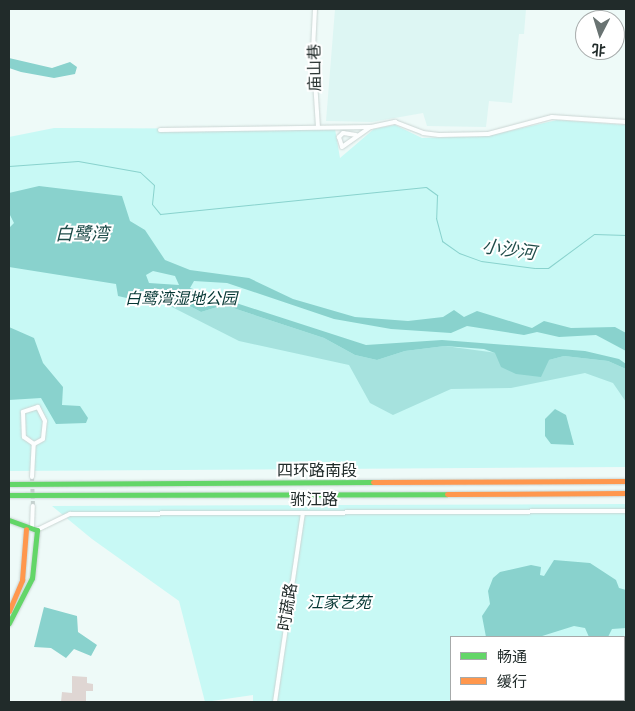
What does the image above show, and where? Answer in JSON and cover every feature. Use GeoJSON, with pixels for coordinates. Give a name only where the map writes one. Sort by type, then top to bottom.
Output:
{"type":"FeatureCollection","features":[{"type":"Feature","properties":{"kind":"main road","name":"四环路南段"},"geometry":{"type":"LineString","coordinates":[[9,484],[626,481]]}},
{"type":"Feature","properties":{"kind":"main road","name":"四环路南段"},"geometry":{"type":"LineString","coordinates":[[9,495],[626,493]]}},
{"type":"Feature","properties":{"kind":"main road"},"geometry":{"type":"LineString","coordinates":[[9,520],[32,529]]}},
{"type":"Feature","properties":{"kind":"main road"},"geometry":{"type":"LineString","coordinates":[[9,611],[22,580],[32,529]]}},
{"type":"Feature","properties":{"kind":"main road"},"geometry":{"type":"LineString","coordinates":[[9,622],[26,596],[32,578],[32,529]]}},
{"type":"Feature","properties":{"kind":"street","name":"庙山巷"},"geometry":{"type":"LineString","coordinates":[[316,9],[312,50],[318,128]]}},
{"type":"Feature","properties":{"kind":"street"},"geometry":{"type":"LineString","coordinates":[[160,130],[371,127],[394,122],[423,133],[439,135],[488,134],[552,117],[626,122]]}},
{"type":"Feature","properties":{"kind":"street"},"geometry":{"type":"LineString","coordinates":[[356,135],[343,133],[339,137],[342,146],[348,144],[356,135],[371,127]]}},
{"type":"Feature","properties":{"kind":"street"},"geometry":{"type":"LineString","coordinates":[[38,407],[46,421],[42,439],[34,444],[24,437],[23,412],[38,407]]}},
{"type":"Feature","properties":{"kind":"street"},"geometry":{"type":"LineString","coordinates":[[32,477],[34,444]]}},
{"type":"Feature","properties":{"kind":"street"},"geometry":{"type":"LineString","coordinates":[[32,529],[33,506]]}},
{"type":"Feature","properties":{"kind":"street","name":"驸江路"},"geometry":{"type":"LineString","coordinates":[[32,529],[70,514],[626,511]]}},
{"type":"Feature","properties":{"kind":"street","name":"时蔬路"},"geometry":{"type":"LineString","coordinates":[[275,702],[303,513]]}},
{"type":"Feature","properties":{"kind":"shaded area"},"geometry":{"type":"Polygon","coordinates":[[[335,9],[526,9],[524,34],[519,34],[512,103],[489,101],[486,127],[427,126],[423,113],[372,122],[326,121],[335,9]]]}},
{"type":"Feature","properties":{"kind":"shaded area"},"geometry":{"type":"Polygon","coordinates":[[[166,304],[186,304],[201,312],[224,305],[324,338],[355,355],[377,360],[405,351],[445,346],[549,360],[564,356],[608,361],[626,369],[626,402],[613,383],[585,373],[511,388],[451,389],[393,415],[370,403],[349,365],[239,341],[166,304]]]}},
{"type":"Feature","properties":{"kind":"green space","name":"白鹭湾湿地公园"},"geometry":{"type":"Polygon","coordinates":[[[557,120],[626,125],[626,467],[9,471],[9,137],[54,128],[335,129],[340,158],[374,129],[395,125],[422,138],[487,136],[557,120]]]}},
{"type":"Feature","properties":{"kind":"green space","name":"江家艺苑"},"geometry":{"type":"Polygon","coordinates":[[[626,504],[626,702],[253,702],[253,695],[205,702],[179,601],[92,539],[52,506],[626,504]]]}},
{"type":"Feature","properties":{"kind":"water"},"geometry":{"type":"Polygon","coordinates":[[[9,58],[52,68],[70,62],[77,67],[75,74],[54,78],[9,68],[9,58]]]}},
{"type":"Feature","properties":{"kind":"water","name":"白鹭湾"},"geometry":{"type":"Polygon","coordinates":[[[39,186],[122,196],[130,221],[145,230],[165,260],[190,270],[249,278],[293,299],[355,317],[408,321],[443,317],[454,310],[464,317],[477,311],[532,328],[544,321],[571,328],[615,327],[626,333],[626,351],[596,335],[559,337],[537,332],[524,335],[467,326],[451,333],[391,329],[334,319],[227,283],[194,281],[190,288],[366,345],[442,340],[585,351],[619,359],[626,364],[626,369],[608,361],[564,356],[549,360],[541,377],[516,374],[501,367],[495,353],[484,349],[445,346],[405,351],[377,360],[355,355],[324,338],[224,305],[201,312],[186,304],[166,304],[147,291],[131,299],[118,296],[116,284],[9,267],[9,228],[14,223],[9,213],[9,193],[39,186]],[[153,271],[146,275],[149,283],[179,285],[175,276],[153,271]]]}},
{"type":"Feature","properties":{"kind":"water"},"geometry":{"type":"Polygon","coordinates":[[[9,327],[34,338],[43,363],[63,387],[62,405],[80,406],[88,418],[86,423],[56,424],[41,398],[9,400],[9,327]]]}},
{"type":"Feature","properties":{"kind":"water"},"geometry":{"type":"Polygon","coordinates":[[[555,409],[566,415],[574,445],[551,444],[545,436],[545,419],[555,409]]]}},
{"type":"Feature","properties":{"kind":"water"},"geometry":{"type":"Polygon","coordinates":[[[554,560],[590,563],[616,580],[619,588],[626,590],[626,628],[612,629],[608,636],[589,636],[585,628],[574,626],[542,636],[486,636],[482,616],[490,604],[488,591],[493,578],[500,572],[531,565],[541,567],[540,575],[544,576],[554,560]]]}},
{"type":"Feature","properties":{"kind":"water"},"geometry":{"type":"Polygon","coordinates":[[[44,607],[77,616],[78,632],[97,645],[91,656],[74,649],[66,658],[51,648],[34,647],[44,607]]]}},
{"type":"Feature","properties":{"kind":"building"},"geometry":{"type":"Polygon","coordinates":[[[72,676],[87,677],[87,683],[93,684],[93,691],[86,691],[86,702],[61,702],[62,692],[72,693],[72,676]]]}},
{"type":"Feature","properties":{"kind":"waterway","name":"小沙河"},"geometry":{"type":"LineString","coordinates":[[9,166],[78,161],[140,172],[154,185],[152,204],[160,214],[426,187],[437,195],[436,218],[442,241],[459,253],[481,261],[535,268],[548,268],[594,234],[626,235]]}},
{"type":"Feature","properties":{"kind":"tunnel"},"geometry":{"type":"LineString","coordinates":[[32,477],[33,506]]}},
{"type":"Feature","properties":{"kind":"traffic: fast"},"geometry":{"type":"LineString","coordinates":[[9,484],[373,482]]}},
{"type":"Feature","properties":{"kind":"traffic: fast"},"geometry":{"type":"LineString","coordinates":[[9,495],[447,494]]}},
{"type":"Feature","properties":{"kind":"traffic: fast"},"geometry":{"type":"LineString","coordinates":[[9,520],[37,530],[32,578],[9,623]]}},
{"type":"Feature","properties":{"kind":"traffic: slow"},"geometry":{"type":"LineString","coordinates":[[373,482],[626,481]]}},
{"type":"Feature","properties":{"kind":"traffic: slow"},"geometry":{"type":"LineString","coordinates":[[447,494],[626,493]]}},
{"type":"Feature","properties":{"kind":"traffic: slow"},"geometry":{"type":"LineString","coordinates":[[9,611],[22,580],[26,529]]}}]}
